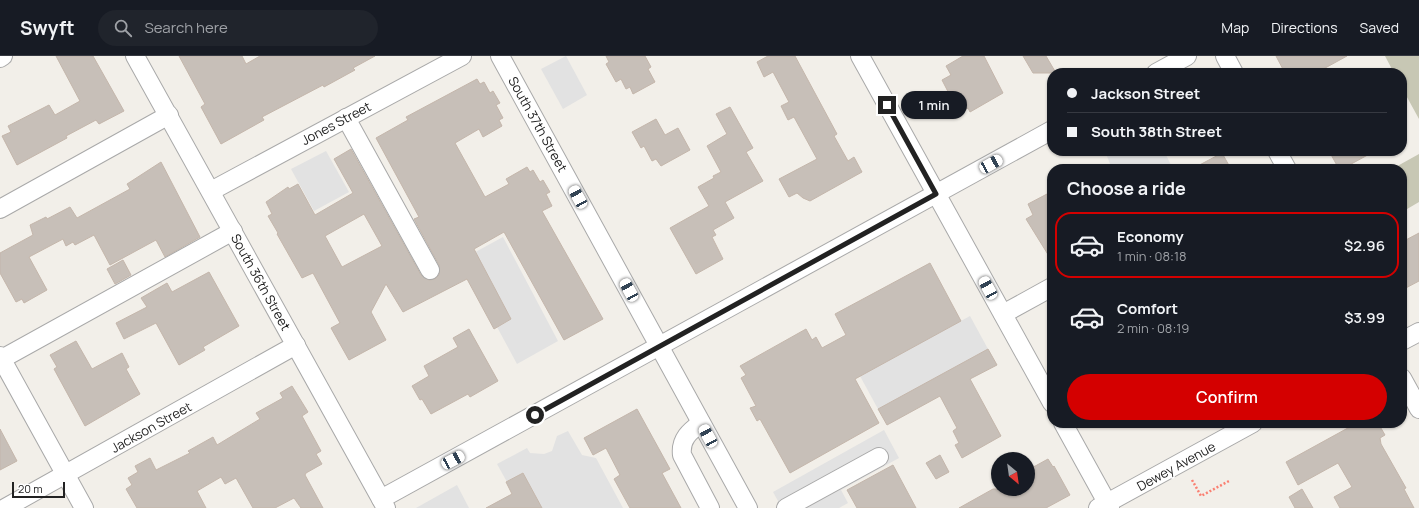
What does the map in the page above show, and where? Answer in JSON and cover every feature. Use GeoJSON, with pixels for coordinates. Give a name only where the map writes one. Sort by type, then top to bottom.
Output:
{"type":"FeatureCollection","features":[{"type":"Feature","properties":{"kind":"street","name":"South 36th Street"},"geometry":{"type":"LineString","coordinates":[[135,56],[383,504]]}},
{"type":"Feature","properties":{"kind":"street","name":"Jones Street"},"geometry":{"type":"LineString","coordinates":[[210,191],[462,56]]}},
{"type":"Feature","properties":{"kind":"street","name":"South 37th Street"},"geometry":{"type":"LineString","coordinates":[[500,56],[748,508]]}},
{"type":"Feature","properties":{"kind":"street"},"geometry":{"type":"LineString","coordinates":[[860,56],[1047,394]]}},
{"type":"Feature","properties":{"kind":"street"},"geometry":{"type":"LineString","coordinates":[[1165,68],[1187,56]]}},
{"type":"Feature","properties":{"kind":"street"},"geometry":{"type":"LineString","coordinates":[[1225,56],[1231,68]]}},
{"type":"Feature","properties":{"kind":"street"},"geometry":{"type":"LineString","coordinates":[[0,209],[168,115]]}},
{"type":"Feature","properties":{"kind":"street"},"geometry":{"type":"LineString","coordinates":[[346,118],[430,270]]}},
{"type":"Feature","properties":{"kind":"street"},"geometry":{"type":"LineString","coordinates":[[383,504],[659,347],[1047,133]]}},
{"type":"Feature","properties":{"kind":"street"},"geometry":{"type":"LineString","coordinates":[[84,508],[0,358],[233,231]]}},
{"type":"Feature","properties":{"kind":"street"},"geometry":{"type":"LineString","coordinates":[[1003,314],[1047,290]]}},
{"type":"Feature","properties":{"kind":"street"},"geometry":{"type":"LineString","coordinates":[[1407,338],[1419,332]]}},
{"type":"Feature","properties":{"kind":"street","name":"Jackson Street"},"geometry":{"type":"LineString","coordinates":[[5,508],[296,345]]}},
{"type":"Feature","properties":{"kind":"street"},"geometry":{"type":"LineString","coordinates":[[1407,387],[1419,409]]}},
{"type":"Feature","properties":{"kind":"street"},"geometry":{"type":"LineString","coordinates":[[701,423],[687,436],[681,449],[682,455],[710,508]]}},
{"type":"Feature","properties":{"kind":"street"},"geometry":{"type":"LineString","coordinates":[[1066,428],[1105,506]]}},
{"type":"Feature","properties":{"kind":"street","name":"Dewey Avenue"},"geometry":{"type":"LineString","coordinates":[[1105,506],[1244,428]]}},
{"type":"Feature","properties":{"kind":"street"},"geometry":{"type":"LineString","coordinates":[[786,508],[879,456]]}},
{"type":"Feature","properties":{"kind":"path"},"geometry":{"type":"LineString","coordinates":[[1192,480],[1201,496],[1229,481]]}},
{"type":"Feature","properties":{"kind":"shaded area"},"geometry":{"type":"Polygon","coordinates":[[[566,56],[587,95],[563,109],[541,69],[566,56]]]}},
{"type":"Feature","properties":{"kind":"shaded area"},"geometry":{"type":"Polygon","coordinates":[[[1385,56],[1419,56],[1419,119],[1407,97],[1407,68],[1391,68],[1385,56]]]}},
{"type":"Feature","properties":{"kind":"shaded area"},"geometry":{"type":"Polygon","coordinates":[[[326,151],[349,192],[314,211],[291,169],[326,151]]]}},
{"type":"Feature","properties":{"kind":"shaded area"},"geometry":{"type":"Polygon","coordinates":[[[1419,154],[1419,202],[1407,209],[1407,164],[1401,164],[1419,154]]]}},
{"type":"Feature","properties":{"kind":"shaded area"},"geometry":{"type":"Polygon","coordinates":[[[1107,156],[1166,156],[1170,164],[1110,164],[1107,156]]]}},
{"type":"Feature","properties":{"kind":"shaded area"},"geometry":{"type":"Polygon","coordinates":[[[503,237],[558,341],[517,364],[497,327],[511,319],[483,267],[459,261],[503,237]]]}},
{"type":"Feature","properties":{"kind":"shaded area"},"geometry":{"type":"Polygon","coordinates":[[[970,316],[988,349],[878,409],[860,376],[970,316]]]}},
{"type":"Feature","properties":{"kind":"shaded area"},"geometry":{"type":"Polygon","coordinates":[[[884,430],[899,458],[841,490],[848,503],[839,508],[782,508],[773,492],[884,430]]]}},
{"type":"Feature","properties":{"kind":"shaded area"},"geometry":{"type":"Polygon","coordinates":[[[568,431],[582,455],[596,458],[623,508],[542,508],[523,473],[507,482],[497,464],[527,448],[530,453],[544,454],[552,451],[557,436],[568,431]]]}},
{"type":"Feature","properties":{"kind":"shaded area"},"geometry":{"type":"Polygon","coordinates":[[[457,485],[469,508],[416,508],[457,485]]]}},
{"type":"Feature","properties":{"kind":"building"},"geometry":{"type":"Polygon","coordinates":[[[56,56],[93,56],[124,111],[99,124],[96,120],[66,136],[67,138],[17,165],[2,136],[11,132],[8,126],[49,105],[55,115],[80,101],[56,56]]]}},
{"type":"Feature","properties":{"kind":"building"},"geometry":{"type":"Polygon","coordinates":[[[179,56],[242,56],[246,64],[260,56],[375,56],[353,68],[355,70],[324,87],[323,85],[262,117],[264,120],[221,144],[201,107],[205,104],[179,56]]]}},
{"type":"Feature","properties":{"kind":"building"},"geometry":{"type":"Polygon","coordinates":[[[606,56],[645,56],[651,67],[648,69],[655,82],[633,94],[630,87],[626,89],[621,79],[616,82],[606,64],[609,62],[606,56]]]}},
{"type":"Feature","properties":{"kind":"building"},"geometry":{"type":"Polygon","coordinates":[[[768,56],[795,56],[837,134],[834,136],[848,161],[854,157],[862,172],[810,201],[797,193],[789,197],[779,179],[817,159],[794,117],[788,120],[781,106],[789,102],[773,72],[764,77],[757,62],[768,56]]]}},
{"type":"Feature","properties":{"kind":"building"},"geometry":{"type":"Polygon","coordinates":[[[963,56],[984,56],[1003,93],[970,112],[968,108],[959,113],[942,80],[951,75],[946,66],[963,56]]]}},
{"type":"Feature","properties":{"kind":"building"},"geometry":{"type":"Polygon","coordinates":[[[1023,56],[1046,56],[1053,68],[1047,68],[1047,73],[1033,73],[1023,56]]]}},
{"type":"Feature","properties":{"kind":"building"},"geometry":{"type":"Polygon","coordinates":[[[1276,56],[1347,56],[1325,68],[1282,68],[1276,56]]]}},
{"type":"Feature","properties":{"kind":"building"},"geometry":{"type":"Polygon","coordinates":[[[477,79],[480,84],[484,82],[490,93],[493,91],[500,103],[496,105],[503,118],[499,120],[502,126],[483,137],[479,129],[455,143],[485,197],[509,184],[506,179],[527,167],[530,172],[533,170],[540,182],[543,180],[550,192],[546,194],[552,206],[542,211],[603,319],[564,340],[504,232],[474,249],[511,319],[494,329],[467,279],[403,312],[386,284],[371,312],[386,340],[349,360],[331,328],[340,323],[313,273],[302,278],[268,216],[272,214],[266,202],[288,187],[289,189],[298,184],[315,215],[353,193],[334,159],[351,149],[421,275],[429,280],[435,279],[439,275],[439,265],[414,219],[419,217],[376,138],[408,120],[406,117],[477,79]],[[364,214],[325,236],[342,267],[382,246],[364,214]]]}},
{"type":"Feature","properties":{"kind":"building"},"geometry":{"type":"Polygon","coordinates":[[[730,107],[753,148],[746,152],[763,181],[725,202],[734,218],[713,230],[716,235],[712,237],[723,259],[696,274],[670,228],[709,206],[698,187],[714,178],[713,176],[721,172],[707,146],[727,134],[716,114],[730,107]]]}},
{"type":"Feature","properties":{"kind":"building"},"geometry":{"type":"Polygon","coordinates":[[[656,119],[665,135],[678,128],[690,150],[661,166],[656,159],[652,161],[644,146],[641,148],[632,132],[656,119]]]}},
{"type":"Feature","properties":{"kind":"building"},"geometry":{"type":"Polygon","coordinates":[[[1216,156],[1224,156],[1228,164],[1201,164],[1216,156]]]}},
{"type":"Feature","properties":{"kind":"building"},"geometry":{"type":"Polygon","coordinates":[[[1332,156],[1366,156],[1351,164],[1336,164],[1332,156]]]}},
{"type":"Feature","properties":{"kind":"building"},"geometry":{"type":"Polygon","coordinates":[[[161,162],[200,237],[165,257],[156,240],[110,265],[94,235],[75,245],[73,242],[66,246],[63,239],[29,257],[47,290],[24,303],[22,299],[16,302],[0,273],[0,253],[33,235],[30,225],[46,217],[47,219],[70,207],[77,218],[130,189],[127,184],[161,162]]]}},
{"type":"Feature","properties":{"kind":"building"},"geometry":{"type":"Polygon","coordinates":[[[1047,194],[1047,253],[1026,219],[1033,215],[1028,204],[1047,194]]]}},
{"type":"Feature","properties":{"kind":"building"},"geometry":{"type":"Polygon","coordinates":[[[1419,233],[1419,281],[1407,287],[1407,239],[1419,233]]]}},
{"type":"Feature","properties":{"kind":"building"},"geometry":{"type":"Polygon","coordinates":[[[123,260],[131,275],[115,284],[107,269],[123,260]]]}},
{"type":"Feature","properties":{"kind":"building"},"geometry":{"type":"Polygon","coordinates":[[[930,263],[961,321],[855,379],[879,423],[790,473],[760,419],[757,421],[750,408],[756,406],[741,378],[746,375],[740,366],[806,329],[812,340],[816,337],[822,348],[846,335],[835,314],[930,263]]]}},
{"type":"Feature","properties":{"kind":"building"},"geometry":{"type":"Polygon","coordinates":[[[209,272],[239,326],[203,347],[205,350],[179,365],[156,323],[124,339],[116,323],[147,307],[141,298],[167,283],[172,292],[209,272]]]}},
{"type":"Feature","properties":{"kind":"building"},"geometry":{"type":"Polygon","coordinates":[[[469,329],[498,381],[470,397],[468,394],[431,414],[422,399],[420,400],[412,386],[429,376],[424,366],[458,347],[453,338],[469,329]]]}},
{"type":"Feature","properties":{"kind":"building"},"geometry":{"type":"Polygon","coordinates":[[[76,341],[92,369],[122,353],[129,367],[126,369],[140,394],[85,426],[54,369],[57,367],[50,355],[76,341]]]}},
{"type":"Feature","properties":{"kind":"building"},"geometry":{"type":"Polygon","coordinates":[[[988,349],[997,365],[970,379],[1001,436],[962,458],[955,445],[959,443],[953,431],[957,428],[940,396],[887,425],[878,409],[988,349]]]}},
{"type":"Feature","properties":{"kind":"building"},"geometry":{"type":"Polygon","coordinates":[[[292,386],[308,412],[302,416],[321,451],[316,454],[322,464],[305,475],[323,508],[301,508],[294,498],[275,508],[253,508],[236,478],[225,484],[221,477],[197,491],[206,508],[137,508],[126,489],[132,485],[128,478],[138,472],[135,466],[150,458],[156,470],[190,453],[188,451],[213,437],[217,445],[260,419],[256,413],[283,398],[280,393],[292,386]]]}},
{"type":"Feature","properties":{"kind":"building"},"geometry":{"type":"Polygon","coordinates":[[[637,409],[670,469],[662,473],[681,508],[630,508],[614,479],[620,475],[606,448],[593,455],[584,438],[637,409]]]}},
{"type":"Feature","properties":{"kind":"building"},"geometry":{"type":"Polygon","coordinates":[[[1348,428],[1381,428],[1385,435],[1380,438],[1381,444],[1406,488],[1404,489],[1414,508],[1340,508],[1334,497],[1352,487],[1338,463],[1298,485],[1286,462],[1348,428]]]}},
{"type":"Feature","properties":{"kind":"building"},"geometry":{"type":"Polygon","coordinates":[[[0,429],[17,461],[0,470],[0,429]]]}},
{"type":"Feature","properties":{"kind":"building"},"geometry":{"type":"Polygon","coordinates":[[[940,455],[949,472],[936,479],[926,463],[940,455]]]}},
{"type":"Feature","properties":{"kind":"building"},"geometry":{"type":"Polygon","coordinates":[[[1048,459],[1053,467],[1054,466],[1070,495],[1046,508],[959,508],[991,490],[991,496],[1035,496],[1035,466],[1048,459]]]}},
{"type":"Feature","properties":{"kind":"building"},"geometry":{"type":"Polygon","coordinates":[[[893,465],[916,508],[857,508],[847,490],[893,465]]]}},
{"type":"Feature","properties":{"kind":"building"},"geometry":{"type":"Polygon","coordinates":[[[523,473],[542,508],[486,508],[512,494],[506,482],[523,473]]]}},
{"type":"Feature","properties":{"kind":"building"},"geometry":{"type":"Polygon","coordinates":[[[1302,489],[1313,508],[1295,508],[1289,497],[1302,489]]]}},
{"type":"Feature","properties":{"kind":"route"},"geometry":{"type":"LineString","coordinates":[[535,415],[936,194],[887,105]]}}]}
